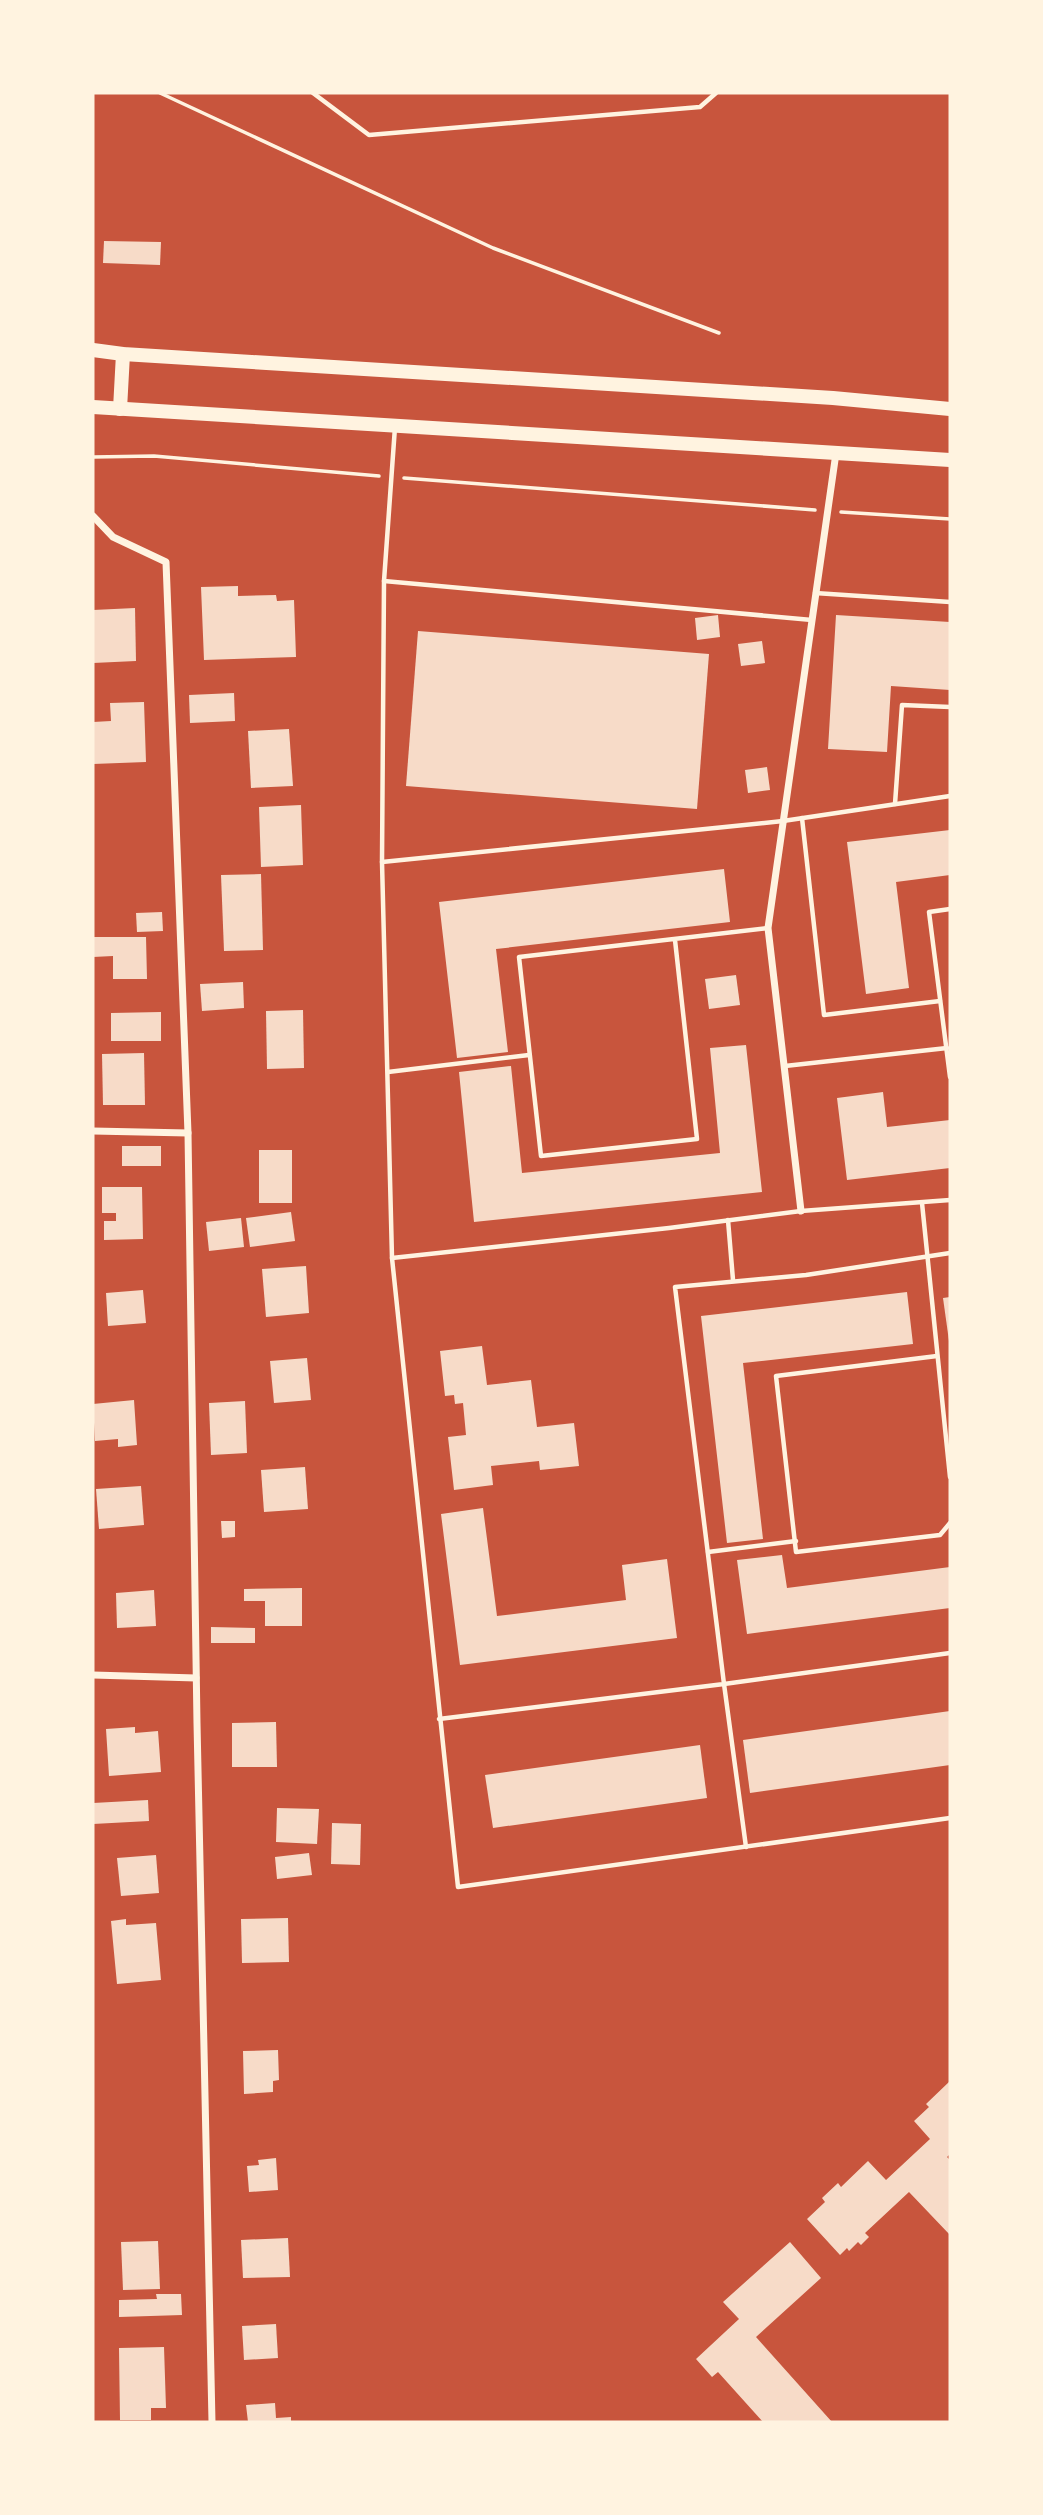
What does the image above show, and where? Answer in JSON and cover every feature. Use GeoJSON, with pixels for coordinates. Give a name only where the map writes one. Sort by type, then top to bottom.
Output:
{"type":"FeatureCollection","features":[{"type":"Feature","properties":{"kind":"main road"},"geometry":{"type":"LineString","coordinates":[[93,350],[833,398],[950,409]]}},
{"type":"Feature","properties":{"kind":"main road"},"geometry":{"type":"LineString","coordinates":[[120,410],[123,354]]}},
{"type":"Feature","properties":{"kind":"main road"},"geometry":{"type":"LineString","coordinates":[[93,407],[950,460]]}},
{"type":"Feature","properties":{"kind":"street"},"geometry":{"type":"LineString","coordinates":[[802,1211],[768,928],[836,453]]}},
{"type":"Feature","properties":{"kind":"street"},"geometry":{"type":"LineString","coordinates":[[93,516],[113,537],[166,562],[188,1133],[196,1678],[212,2422]]}},
{"type":"Feature","properties":{"kind":"street"},"geometry":{"type":"LineString","coordinates":[[93,1131],[188,1133]]}},
{"type":"Feature","properties":{"kind":"street"},"geometry":{"type":"LineString","coordinates":[[93,1675],[196,1678]]}},
{"type":"Feature","properties":{"kind":"lane"},"geometry":{"type":"LineString","coordinates":[[313,93],[369,135],[700,107],[716,93]]}},
{"type":"Feature","properties":{"kind":"lane"},"geometry":{"type":"LineString","coordinates":[[395,426],[384,581],[382,862],[392,1258],[458,1887],[950,1818]]}},
{"type":"Feature","properties":{"kind":"lane"},"geometry":{"type":"LineString","coordinates":[[384,581],[812,620]]}},
{"type":"Feature","properties":{"kind":"lane"},"geometry":{"type":"LineString","coordinates":[[815,593],[950,602]]}},
{"type":"Feature","properties":{"kind":"lane"},"geometry":{"type":"LineString","coordinates":[[895,804],[902,705],[950,707]]}},
{"type":"Feature","properties":{"kind":"lane"},"geometry":{"type":"LineString","coordinates":[[382,862],[783,821],[950,796]]}},
{"type":"Feature","properties":{"kind":"lane"},"geometry":{"type":"LineString","coordinates":[[802,818],[824,1015],[940,1001]]}},
{"type":"Feature","properties":{"kind":"lane"},"geometry":{"type":"LineString","coordinates":[[950,909],[929,912],[950,1077]]}},
{"type":"Feature","properties":{"kind":"lane"},"geometry":{"type":"LineString","coordinates":[[675,940],[697,1139],[541,1156],[519,957],[768,928]]}},
{"type":"Feature","properties":{"kind":"lane"},"geometry":{"type":"LineString","coordinates":[[785,1066],[947,1048]]}},
{"type":"Feature","properties":{"kind":"lane"},"geometry":{"type":"LineString","coordinates":[[388,1072],[530,1055]]}},
{"type":"Feature","properties":{"kind":"lane"},"geometry":{"type":"LineString","coordinates":[[392,1258],[802,1211],[950,1199]]}},
{"type":"Feature","properties":{"kind":"lane"},"geometry":{"type":"LineString","coordinates":[[922,1203],[950,1477]]}},
{"type":"Feature","properties":{"kind":"lane"},"geometry":{"type":"LineString","coordinates":[[728,1220],[733,1280]]}},
{"type":"Feature","properties":{"kind":"lane"},"geometry":{"type":"LineString","coordinates":[[746,1847],[675,1287],[806,1275],[950,1253]]}},
{"type":"Feature","properties":{"kind":"lane"},"geometry":{"type":"LineString","coordinates":[[937,1356],[776,1376],[796,1552],[940,1535],[950,1523]]}},
{"type":"Feature","properties":{"kind":"lane"},"geometry":{"type":"LineString","coordinates":[[708,1552],[796,1541]]}},
{"type":"Feature","properties":{"kind":"lane"},"geometry":{"type":"LineString","coordinates":[[439,1719],[950,1653]]}},
{"type":"Feature","properties":{"kind":"path"},"geometry":{"type":"LineString","coordinates":[[160,93],[493,248],[719,333]]}},
{"type":"Feature","properties":{"kind":"path"},"geometry":{"type":"LineString","coordinates":[[93,457],[154,456],[390,477],[950,519]]}},
{"type":"Feature","properties":{"kind":"building"},"geometry":{"type":"Polygon","coordinates":[[[104,241],[161,242],[160,265],[103,263],[104,241]]]}},
{"type":"Feature","properties":{"kind":"building"},"geometry":{"type":"Polygon","coordinates":[[[238,586],[238,596],[276,595],[277,601],[294,600],[296,657],[204,660],[201,587],[238,586]]]}},
{"type":"Feature","properties":{"kind":"building"},"geometry":{"type":"Polygon","coordinates":[[[135,608],[136,661],[93,663],[93,610],[135,608]]]}},
{"type":"Feature","properties":{"kind":"building"},"geometry":{"type":"Polygon","coordinates":[[[718,615],[720,637],[697,640],[695,618],[718,615]]]}},
{"type":"Feature","properties":{"kind":"building"},"geometry":{"type":"Polygon","coordinates":[[[836,615],[950,622],[950,690],[891,686],[887,752],[828,749],[836,615]]]}},
{"type":"Feature","properties":{"kind":"building"},"geometry":{"type":"Polygon","coordinates":[[[418,631],[709,654],[697,809],[406,786],[418,631]]]}},
{"type":"Feature","properties":{"kind":"building"},"geometry":{"type":"Polygon","coordinates":[[[762,641],[765,663],[741,666],[738,644],[762,641]]]}},
{"type":"Feature","properties":{"kind":"building"},"geometry":{"type":"Polygon","coordinates":[[[234,693],[235,721],[190,723],[189,695],[234,693]]]}},
{"type":"Feature","properties":{"kind":"building"},"geometry":{"type":"Polygon","coordinates":[[[144,702],[146,762],[93,764],[93,722],[111,721],[110,703],[144,702]]]}},
{"type":"Feature","properties":{"kind":"building"},"geometry":{"type":"Polygon","coordinates":[[[289,729],[293,786],[251,788],[248,731],[289,729]]]}},
{"type":"Feature","properties":{"kind":"building"},"geometry":{"type":"Polygon","coordinates":[[[767,767],[770,790],[748,793],[745,770],[767,767]]]}},
{"type":"Feature","properties":{"kind":"building"},"geometry":{"type":"Polygon","coordinates":[[[301,805],[303,865],[261,867],[259,807],[301,805]]]}},
{"type":"Feature","properties":{"kind":"building"},"geometry":{"type":"Polygon","coordinates":[[[950,830],[950,875],[896,882],[909,988],[866,994],[847,842],[950,830]]]}},
{"type":"Feature","properties":{"kind":"building"},"geometry":{"type":"Polygon","coordinates":[[[724,869],[730,922],[496,949],[508,1052],[457,1058],[439,902],[724,869]]]}},
{"type":"Feature","properties":{"kind":"building"},"geometry":{"type":"Polygon","coordinates":[[[261,874],[263,950],[224,951],[221,875],[261,874]]]}},
{"type":"Feature","properties":{"kind":"building"},"geometry":{"type":"Polygon","coordinates":[[[162,912],[163,931],[137,932],[136,913],[162,912]]]}},
{"type":"Feature","properties":{"kind":"building"},"geometry":{"type":"Polygon","coordinates":[[[93,937],[146,937],[147,979],[113,979],[113,956],[93,957],[93,937]]]}},
{"type":"Feature","properties":{"kind":"building"},"geometry":{"type":"Polygon","coordinates":[[[736,975],[740,1005],[709,1009],[705,979],[736,975]]]}},
{"type":"Feature","properties":{"kind":"building"},"geometry":{"type":"Polygon","coordinates":[[[243,982],[244,1008],[202,1011],[200,984],[243,982]]]}},
{"type":"Feature","properties":{"kind":"building"},"geometry":{"type":"Polygon","coordinates":[[[303,1010],[304,1068],[267,1069],[266,1011],[303,1010]]]}},
{"type":"Feature","properties":{"kind":"building"},"geometry":{"type":"Polygon","coordinates":[[[161,1012],[161,1041],[111,1041],[111,1013],[161,1012]]]}},
{"type":"Feature","properties":{"kind":"building"},"geometry":{"type":"Polygon","coordinates":[[[746,1045],[762,1192],[474,1222],[459,1072],[511,1066],[522,1173],[720,1153],[710,1048],[746,1045]]]}},
{"type":"Feature","properties":{"kind":"building"},"geometry":{"type":"Polygon","coordinates":[[[144,1053],[145,1105],[103,1105],[102,1054],[144,1053]]]}},
{"type":"Feature","properties":{"kind":"building"},"geometry":{"type":"Polygon","coordinates":[[[883,1092],[887,1127],[950,1120],[950,1168],[847,1180],[837,1098],[883,1092]]]}},
{"type":"Feature","properties":{"kind":"building"},"geometry":{"type":"Polygon","coordinates":[[[122,1146],[161,1146],[161,1166],[122,1166],[122,1146]]]}},
{"type":"Feature","properties":{"kind":"building"},"geometry":{"type":"Polygon","coordinates":[[[259,1150],[292,1150],[292,1203],[259,1203],[259,1150]]]}},
{"type":"Feature","properties":{"kind":"building"},"geometry":{"type":"Polygon","coordinates":[[[102,1187],[142,1187],[143,1239],[104,1240],[104,1221],[116,1221],[116,1213],[102,1213],[102,1187]]]}},
{"type":"Feature","properties":{"kind":"building"},"geometry":{"type":"Polygon","coordinates":[[[291,1212],[295,1241],[250,1247],[246,1218],[291,1212]]]}},
{"type":"Feature","properties":{"kind":"building"},"geometry":{"type":"Polygon","coordinates":[[[241,1218],[244,1247],[209,1251],[206,1222],[241,1218]]]}},
{"type":"Feature","properties":{"kind":"building"},"geometry":{"type":"Polygon","coordinates":[[[306,1266],[309,1313],[266,1317],[262,1269],[306,1266]]]}},
{"type":"Feature","properties":{"kind":"building"},"geometry":{"type":"Polygon","coordinates":[[[143,1290],[146,1323],[108,1326],[106,1293],[143,1290]]]}},
{"type":"Feature","properties":{"kind":"building"},"geometry":{"type":"Polygon","coordinates":[[[907,1292],[913,1344],[743,1363],[763,1539],[727,1543],[701,1316],[907,1292]]]}},
{"type":"Feature","properties":{"kind":"building"},"geometry":{"type":"Polygon","coordinates":[[[950,1297],[950,1341],[949,1341],[943,1298],[950,1297]]]}},
{"type":"Feature","properties":{"kind":"building"},"geometry":{"type":"Polygon","coordinates":[[[482,1346],[487,1385],[531,1380],[537,1427],[574,1423],[579,1466],[540,1470],[539,1461],[491,1466],[493,1485],[454,1490],[448,1437],[466,1435],[463,1403],[455,1404],[454,1395],[445,1396],[440,1351],[482,1346]]]}},
{"type":"Feature","properties":{"kind":"building"},"geometry":{"type":"Polygon","coordinates":[[[307,1358],[311,1400],[274,1403],[270,1361],[307,1358]]]}},
{"type":"Feature","properties":{"kind":"building"},"geometry":{"type":"Polygon","coordinates":[[[134,1400],[137,1445],[118,1447],[118,1439],[95,1441],[93,1404],[134,1400]]]}},
{"type":"Feature","properties":{"kind":"building"},"geometry":{"type":"Polygon","coordinates":[[[245,1401],[247,1453],[211,1455],[209,1403],[245,1401]]]}},
{"type":"Feature","properties":{"kind":"building"},"geometry":{"type":"Polygon","coordinates":[[[305,1467],[308,1509],[264,1512],[261,1470],[305,1467]]]}},
{"type":"Feature","properties":{"kind":"building"},"geometry":{"type":"Polygon","coordinates":[[[141,1486],[144,1525],[99,1529],[96,1489],[141,1486]]]}},
{"type":"Feature","properties":{"kind":"building"},"geometry":{"type":"Polygon","coordinates":[[[483,1508],[497,1616],[626,1600],[622,1565],[667,1559],[677,1638],[460,1665],[441,1514],[483,1508]]]}},
{"type":"Feature","properties":{"kind":"building"},"geometry":{"type":"Polygon","coordinates":[[[221,1521],[235,1521],[235,1537],[222,1538],[221,1521]]]}},
{"type":"Feature","properties":{"kind":"building"},"geometry":{"type":"Polygon","coordinates":[[[782,1555],[787,1588],[950,1567],[950,1608],[747,1634],[737,1560],[782,1555]]]}},
{"type":"Feature","properties":{"kind":"building"},"geometry":{"type":"Polygon","coordinates":[[[302,1588],[302,1626],[265,1626],[265,1601],[244,1601],[244,1589],[302,1588]]]}},
{"type":"Feature","properties":{"kind":"building"},"geometry":{"type":"Polygon","coordinates":[[[154,1590],[156,1626],[117,1628],[116,1593],[154,1590]]]}},
{"type":"Feature","properties":{"kind":"building"},"geometry":{"type":"Polygon","coordinates":[[[211,1627],[255,1628],[255,1643],[211,1643],[211,1627]]]}},
{"type":"Feature","properties":{"kind":"building"},"geometry":{"type":"Polygon","coordinates":[[[950,1711],[950,1765],[750,1793],[743,1740],[950,1711]]]}},
{"type":"Feature","properties":{"kind":"building"},"geometry":{"type":"Polygon","coordinates":[[[276,1722],[277,1767],[232,1767],[232,1723],[276,1722]]]}},
{"type":"Feature","properties":{"kind":"building"},"geometry":{"type":"Polygon","coordinates":[[[135,1727],[135,1733],[158,1731],[161,1772],[109,1776],[106,1729],[135,1727]]]}},
{"type":"Feature","properties":{"kind":"building"},"geometry":{"type":"Polygon","coordinates":[[[700,1745],[707,1798],[493,1828],[485,1775],[700,1745]]]}},
{"type":"Feature","properties":{"kind":"building"},"geometry":{"type":"Polygon","coordinates":[[[148,1800],[149,1821],[93,1824],[93,1803],[148,1800]]]}},
{"type":"Feature","properties":{"kind":"building"},"geometry":{"type":"Polygon","coordinates":[[[277,1808],[319,1809],[317,1844],[276,1842],[277,1808]]]}},
{"type":"Feature","properties":{"kind":"building"},"geometry":{"type":"Polygon","coordinates":[[[332,1823],[361,1824],[360,1865],[331,1864],[332,1823]]]}},
{"type":"Feature","properties":{"kind":"building"},"geometry":{"type":"Polygon","coordinates":[[[309,1853],[312,1875],[277,1879],[275,1857],[309,1853]]]}},
{"type":"Feature","properties":{"kind":"building"},"geometry":{"type":"Polygon","coordinates":[[[156,1855],[159,1893],[121,1896],[117,1858],[156,1855]]]}},
{"type":"Feature","properties":{"kind":"building"},"geometry":{"type":"Polygon","coordinates":[[[288,1918],[289,1962],[242,1963],[241,1919],[288,1918]]]}},
{"type":"Feature","properties":{"kind":"building"},"geometry":{"type":"Polygon","coordinates":[[[126,1919],[126,1925],[156,1923],[161,1980],[117,1984],[111,1921],[126,1919]]]}},
{"type":"Feature","properties":{"kind":"building"},"geometry":{"type":"Polygon","coordinates":[[[278,2050],[279,2080],[273,2081],[273,2092],[244,2094],[243,2051],[278,2050]]]}},
{"type":"Feature","properties":{"kind":"building"},"geometry":{"type":"Polygon","coordinates":[[[950,2081],[950,2154],[947,2157],[950,2160],[950,2235],[909,2192],[865,2233],[869,2237],[861,2245],[858,2242],[840,2255],[807,2219],[825,2202],[822,2198],[838,2183],[841,2187],[868,2161],[886,2180],[930,2139],[914,2121],[929,2107],[926,2104],[950,2081]]]}},
{"type":"Feature","properties":{"kind":"building"},"geometry":{"type":"Polygon","coordinates":[[[276,2158],[278,2190],[249,2192],[247,2166],[259,2165],[258,2160],[276,2158]]]}},
{"type":"Feature","properties":{"kind":"building"},"geometry":{"type":"Polygon","coordinates":[[[288,2238],[290,2277],[243,2278],[241,2240],[288,2238]]]}},
{"type":"Feature","properties":{"kind":"building"},"geometry":{"type":"Polygon","coordinates":[[[158,2241],[160,2289],[123,2290],[121,2242],[158,2241]]]}},
{"type":"Feature","properties":{"kind":"building"},"geometry":{"type":"Polygon","coordinates":[[[790,2242],[821,2278],[756,2337],[832,2422],[763,2422],[718,2372],[712,2377],[696,2359],[739,2319],[723,2302],[790,2242]]]}},
{"type":"Feature","properties":{"kind":"building"},"geometry":{"type":"Polygon","coordinates":[[[156,2294],[181,2294],[182,2315],[119,2317],[119,2300],[157,2299],[156,2294]]]}},
{"type":"Feature","properties":{"kind":"building"},"geometry":{"type":"Polygon","coordinates":[[[276,2324],[278,2358],[244,2360],[242,2326],[276,2324]]]}},
{"type":"Feature","properties":{"kind":"building"},"geometry":{"type":"Polygon","coordinates":[[[164,2347],[166,2408],[151,2408],[151,2420],[120,2420],[119,2348],[164,2347]]]}},
{"type":"Feature","properties":{"kind":"building"},"geometry":{"type":"Polygon","coordinates":[[[275,2403],[276,2418],[291,2417],[291,2422],[248,2422],[246,2405],[275,2403]]]}}]}
